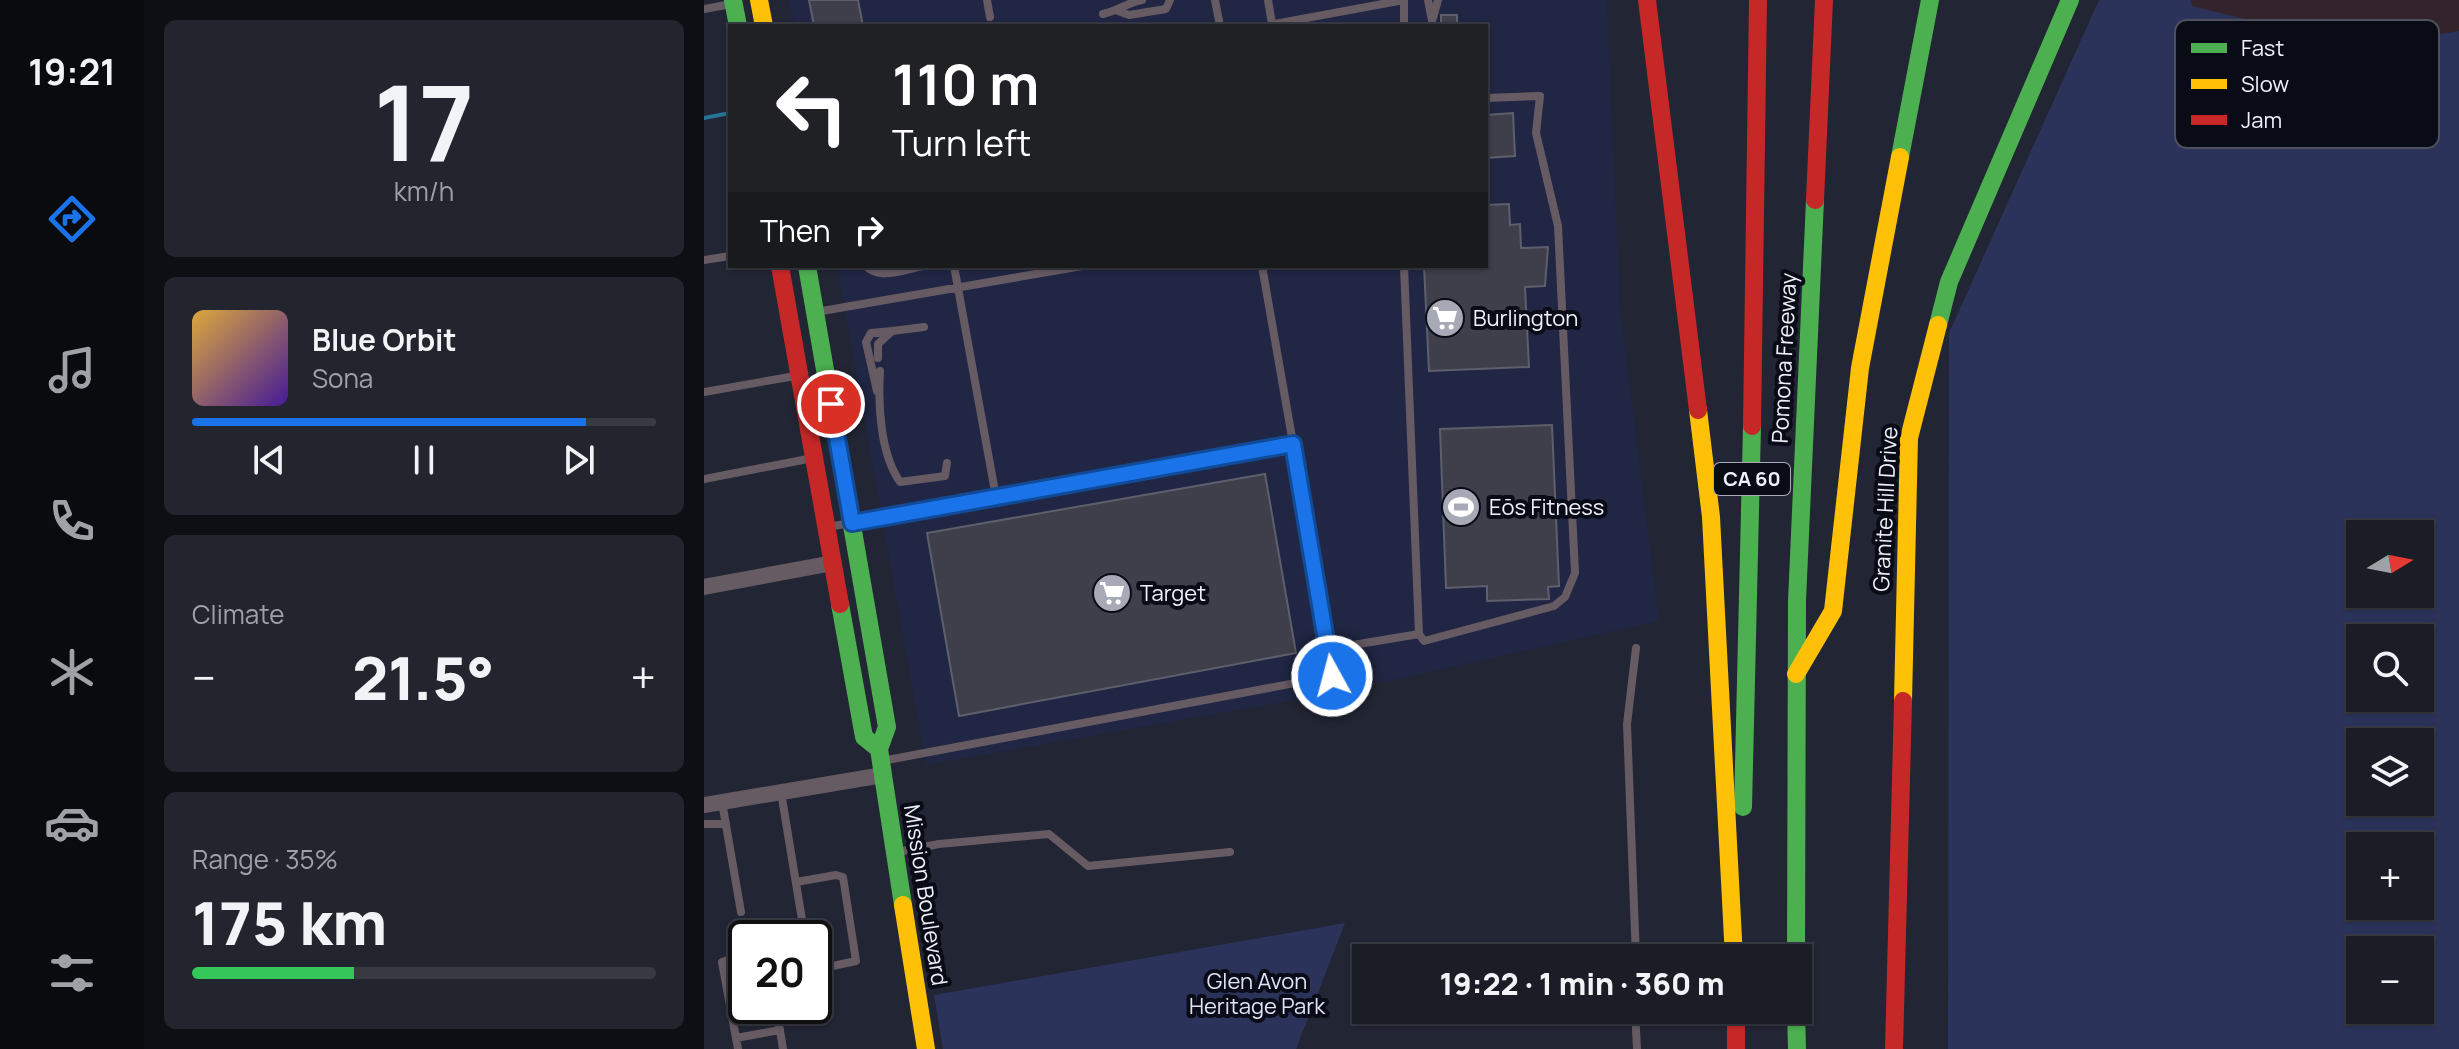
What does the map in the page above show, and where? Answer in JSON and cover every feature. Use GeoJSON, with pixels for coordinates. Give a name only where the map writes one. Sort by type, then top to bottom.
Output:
{"type":"FeatureCollection","features":[{"type":"Feature","properties":{"kind":"main road"},"geometry":{"type":"LineString","coordinates":[[759,0],[764,24]]}},
{"type":"Feature","properties":{"kind":"main road"},"geometry":{"type":"LineString","coordinates":[[1647,0],[1711,517],[1735,944]]}},
{"type":"Feature","properties":{"kind":"main road","name":"Pomona Freeway"},"geometry":{"type":"LineString","coordinates":[[1737,944],[1750,613],[1758,0]]}},
{"type":"Feature","properties":{"kind":"main road","name":"Pomona Freeway"},"geometry":{"type":"LineString","coordinates":[[1796,944],[1796,674],[1824,0]]}},
{"type":"Feature","properties":{"kind":"main road"},"geometry":{"type":"LineString","coordinates":[[1796,674],[1833,611],[1860,368],[1930,0]]}},
{"type":"Feature","properties":{"kind":"main road","name":"Granite Hill Drive"},"geometry":{"type":"LineString","coordinates":[[1894,1049],[1909,438],[1949,282],[2070,0]]}},
{"type":"Feature","properties":{"kind":"main road"},"geometry":{"type":"LineString","coordinates":[[734,2],[738,24]]}},
{"type":"Feature","properties":{"kind":"main road","name":"Mission Boulevard"},"geometry":{"type":"LineString","coordinates":[[780,268],[864,737],[881,761]]}},
{"type":"Feature","properties":{"kind":"main road","name":"Mission Boulevard"},"geometry":{"type":"LineString","coordinates":[[807,268],[887,727],[881,761],[926,1049]]}},
{"type":"Feature","properties":{"kind":"main road"},"geometry":{"type":"LineString","coordinates":[[1736,1024],[1736,1049]]}},
{"type":"Feature","properties":{"kind":"main road"},"geometry":{"type":"LineString","coordinates":[[1796,1024],[1797,1049]]}},
{"type":"Feature","properties":{"kind":"street"},"geometry":{"type":"LineString","coordinates":[[704,587],[833,563]]}},
{"type":"Feature","properties":{"kind":"street"},"geometry":{"type":"LineString","coordinates":[[704,805],[781,792],[881,761]]}},
{"type":"Feature","properties":{"kind":"lane"},"geometry":{"type":"LineString","coordinates":[[987,0],[990,17]]}},
{"type":"Feature","properties":{"kind":"lane"},"geometry":{"type":"LineString","coordinates":[[1118,11],[1125,3],[1142,0]]}},
{"type":"Feature","properties":{"kind":"lane"},"geometry":{"type":"LineString","coordinates":[[1103,14],[1118,11],[1129,15],[1166,9],[1170,0]]}},
{"type":"Feature","properties":{"kind":"lane"},"geometry":{"type":"LineString","coordinates":[[1215,0],[1220,24]]}},
{"type":"Feature","properties":{"kind":"lane"},"geometry":{"type":"LineString","coordinates":[[1267,24],[1268,0]]}},
{"type":"Feature","properties":{"kind":"lane"},"geometry":{"type":"LineString","coordinates":[[1272,24],[1404,0],[1404,24]]}},
{"type":"Feature","properties":{"kind":"lane"},"geometry":{"type":"LineString","coordinates":[[1428,0],[1433,24]]}},
{"type":"Feature","properties":{"kind":"lane"},"geometry":{"type":"LineString","coordinates":[[1433,24],[1438,0]]}},
{"type":"Feature","properties":{"kind":"lane"},"geometry":{"type":"LineString","coordinates":[[704,9],[734,2]]}},
{"type":"Feature","properties":{"kind":"lane"},"geometry":{"type":"LineString","coordinates":[[1404,268],[1419,634],[1424,641],[1554,606],[1565,597],[1575,573],[1558,226],[1536,133],[1540,96],[1488,98]]}},
{"type":"Feature","properties":{"kind":"lane"},"geometry":{"type":"LineString","coordinates":[[704,260],[728,256]]}},
{"type":"Feature","properties":{"kind":"lane"},"geometry":{"type":"LineString","coordinates":[[869,268],[875,273],[906,268]]}},
{"type":"Feature","properties":{"kind":"lane"},"geometry":{"type":"LineString","coordinates":[[954,268],[996,497]]}},
{"type":"Feature","properties":{"kind":"lane"},"geometry":{"type":"LineString","coordinates":[[815,313],[1071,268]]}},
{"type":"Feature","properties":{"kind":"lane"},"geometry":{"type":"LineString","coordinates":[[881,761],[1332,676],[1262,268]]}},
{"type":"Feature","properties":{"kind":"lane"},"geometry":{"type":"LineString","coordinates":[[924,327],[871,333],[866,342],[891,469],[900,482],[945,476],[947,463]]}},
{"type":"Feature","properties":{"kind":"lane"},"geometry":{"type":"LineString","coordinates":[[878,358],[878,344],[892,331]]}},
{"type":"Feature","properties":{"kind":"lane"},"geometry":{"type":"LineString","coordinates":[[877,391],[880,371]]}},
{"type":"Feature","properties":{"kind":"lane"},"geometry":{"type":"LineString","coordinates":[[704,392],[800,375]]}},
{"type":"Feature","properties":{"kind":"lane"},"geometry":{"type":"LineString","coordinates":[[828,527],[1293,444]]}},
{"type":"Feature","properties":{"kind":"lane"},"geometry":{"type":"LineString","coordinates":[[704,479],[815,458]]}},
{"type":"Feature","properties":{"kind":"lane"},"geometry":{"type":"LineString","coordinates":[[1329,649],[1419,634]]}},
{"type":"Feature","properties":{"kind":"lane"},"geometry":{"type":"LineString","coordinates":[[1635,944],[1627,724],[1636,648]]}},
{"type":"Feature","properties":{"kind":"lane"},"geometry":{"type":"LineString","coordinates":[[781,792],[802,920]]}},
{"type":"Feature","properties":{"kind":"lane"},"geometry":{"type":"LineString","coordinates":[[722,802],[741,912]]}},
{"type":"Feature","properties":{"kind":"lane"},"geometry":{"type":"LineString","coordinates":[[704,824],[725,824]]}},
{"type":"Feature","properties":{"kind":"lane"},"geometry":{"type":"LineString","coordinates":[[894,853],[939,844],[1049,834],[1088,866],[1230,852]]}},
{"type":"Feature","properties":{"kind":"lane"},"geometry":{"type":"LineString","coordinates":[[796,882],[836,875],[843,877],[856,961],[832,966]]}},
{"type":"Feature","properties":{"kind":"lane"},"geometry":{"type":"LineString","coordinates":[[728,960],[722,962],[728,995]]}},
{"type":"Feature","properties":{"kind":"lane"},"geometry":{"type":"LineString","coordinates":[[733,1024],[738,1049]]}},
{"type":"Feature","properties":{"kind":"lane"},"geometry":{"type":"LineString","coordinates":[[779,1024],[783,1049]]}},
{"type":"Feature","properties":{"kind":"lane"},"geometry":{"type":"LineString","coordinates":[[1636,1024],[1637,1049]]}},
{"type":"Feature","properties":{"kind":"lane"},"geometry":{"type":"LineString","coordinates":[[736,1038],[780,1030]]}},
{"type":"Feature","properties":{"kind":"shaded area"},"geometry":{"type":"Polygon","coordinates":[[[789,0],[1607,0],[1620,305],[1659,621],[1335,693],[926,765],[837,268],[1488,268],[1488,24],[794,24],[789,0]]]}},
{"type":"Feature","properties":{"kind":"shaded area"},"geometry":{"type":"Polygon","coordinates":[[[2191,0],[2459,0],[2459,31],[2439,34],[2439,20],[2223,20],[2191,6],[2191,0]]]}},
{"type":"Feature","properties":{"kind":"green space"},"geometry":{"type":"Polygon","coordinates":[[[2099,0],[2191,0],[2192,6],[2249,20],[2175,20],[2175,148],[2439,148],[2439,34],[2459,31],[2459,1049],[1948,1049],[1949,333],[2099,0]]]}},
{"type":"Feature","properties":{"kind":"green space","name":"Glen Avon Heritage Park"},"geometry":{"type":"Polygon","coordinates":[[[1345,923],[1296,1049],[943,1049],[934,995],[1345,923]]]}},
{"type":"Feature","properties":{"kind":"building"},"geometry":{"type":"Polygon","coordinates":[[[809,0],[858,0],[863,24],[814,24],[809,0]]]}},
{"type":"Feature","properties":{"kind":"building"},"geometry":{"type":"Polygon","coordinates":[[[1441,15],[1457,15],[1457,24],[1441,24],[1441,15]]]}},
{"type":"Feature","properties":{"kind":"building"},"geometry":{"type":"Polygon","coordinates":[[[1513,113],[1515,156],[1488,158],[1488,115],[1513,113]]]}},
{"type":"Feature","properties":{"kind":"building"},"geometry":{"type":"Polygon","coordinates":[[[1509,204],[1510,225],[1520,224],[1521,248],[1548,247],[1545,286],[1525,287],[1529,367],[1429,371],[1424,268],[1488,268],[1488,205],[1509,204]]]}},
{"type":"Feature","properties":{"kind":"building"},"geometry":{"type":"Polygon","coordinates":[[[1552,425],[1559,586],[1548,587],[1549,599],[1487,601],[1487,586],[1446,588],[1440,429],[1552,425]]]}},
{"type":"Feature","properties":{"kind":"building","name":"Target"},"geometry":{"type":"Polygon","coordinates":[[[1265,474],[1296,653],[959,716],[927,533],[1265,474]]]}},
{"type":"Feature","properties":{"kind":"waterway"},"geometry":{"type":"LineString","coordinates":[[704,118],[728,113]]}},
{"type":"Feature","properties":{"kind":"traffic: fast"},"geometry":{"type":"LineString","coordinates":[[733,0],[738,24]]}},
{"type":"Feature","properties":{"kind":"traffic: fast"},"geometry":{"type":"LineString","coordinates":[[1900,157],[1930,0]]}},
{"type":"Feature","properties":{"kind":"traffic: fast"},"geometry":{"type":"LineString","coordinates":[[1938,325],[1949,282],[2070,0]]}},
{"type":"Feature","properties":{"kind":"traffic: fast"},"geometry":{"type":"LineString","coordinates":[[1796,944],[1797,601],[1815,200]]}},
{"type":"Feature","properties":{"kind":"traffic: fast"},"geometry":{"type":"LineString","coordinates":[[807,268],[887,727],[879,749],[903,905]]}},
{"type":"Feature","properties":{"kind":"traffic: fast"},"geometry":{"type":"LineString","coordinates":[[1743,807],[1752,426]]}},
{"type":"Feature","properties":{"kind":"traffic: fast"},"geometry":{"type":"LineString","coordinates":[[840,604],[864,737],[879,749]]}},
{"type":"Feature","properties":{"kind":"traffic: fast"},"geometry":{"type":"LineString","coordinates":[[1796,1024],[1797,1049]]}},
{"type":"Feature","properties":{"kind":"traffic: slow"},"geometry":{"type":"LineString","coordinates":[[759,0],[764,24]]}},
{"type":"Feature","properties":{"kind":"traffic: slow"},"geometry":{"type":"LineString","coordinates":[[1796,674],[1833,611],[1860,368],[1900,157]]}},
{"type":"Feature","properties":{"kind":"traffic: slow"},"geometry":{"type":"LineString","coordinates":[[1903,701],[1909,438],[1938,325]]}},
{"type":"Feature","properties":{"kind":"traffic: slow"},"geometry":{"type":"LineString","coordinates":[[1698,410],[1711,517],[1733,944]]}},
{"type":"Feature","properties":{"kind":"traffic: slow"},"geometry":{"type":"LineString","coordinates":[[903,905],[926,1049]]}},
{"type":"Feature","properties":{"kind":"traffic: jam"},"geometry":{"type":"LineString","coordinates":[[1647,0],[1698,410]]}},
{"type":"Feature","properties":{"kind":"traffic: jam"},"geometry":{"type":"LineString","coordinates":[[1752,426],[1758,0]]}},
{"type":"Feature","properties":{"kind":"traffic: jam"},"geometry":{"type":"LineString","coordinates":[[1815,200],[1824,0]]}},
{"type":"Feature","properties":{"kind":"traffic: jam"},"geometry":{"type":"LineString","coordinates":[[780,268],[840,604]]}},
{"type":"Feature","properties":{"kind":"traffic: jam"},"geometry":{"type":"LineString","coordinates":[[1894,1049],[1903,701]]}},
{"type":"Feature","properties":{"kind":"traffic: jam"},"geometry":{"type":"LineString","coordinates":[[1736,1024],[1736,1049]]}},
{"type":"Feature","properties":{"kind":"place","name":"Burlington"},"geometry":{"type":"Point","coordinates":[1445,318]}},
{"type":"Feature","properties":{"kind":"place","name":"Eōs Fitness"},"geometry":{"type":"Point","coordinates":[1461,507]}},
{"type":"Feature","properties":{"kind":"place","name":"Target"},"geometry":{"type":"Point","coordinates":[1112,593]}},
{"type":"Feature","properties":{"kind":"route"},"geometry":{"type":"LineString","coordinates":[[831,404],[852,523],[1293,444],[1332,676]]}}]}
